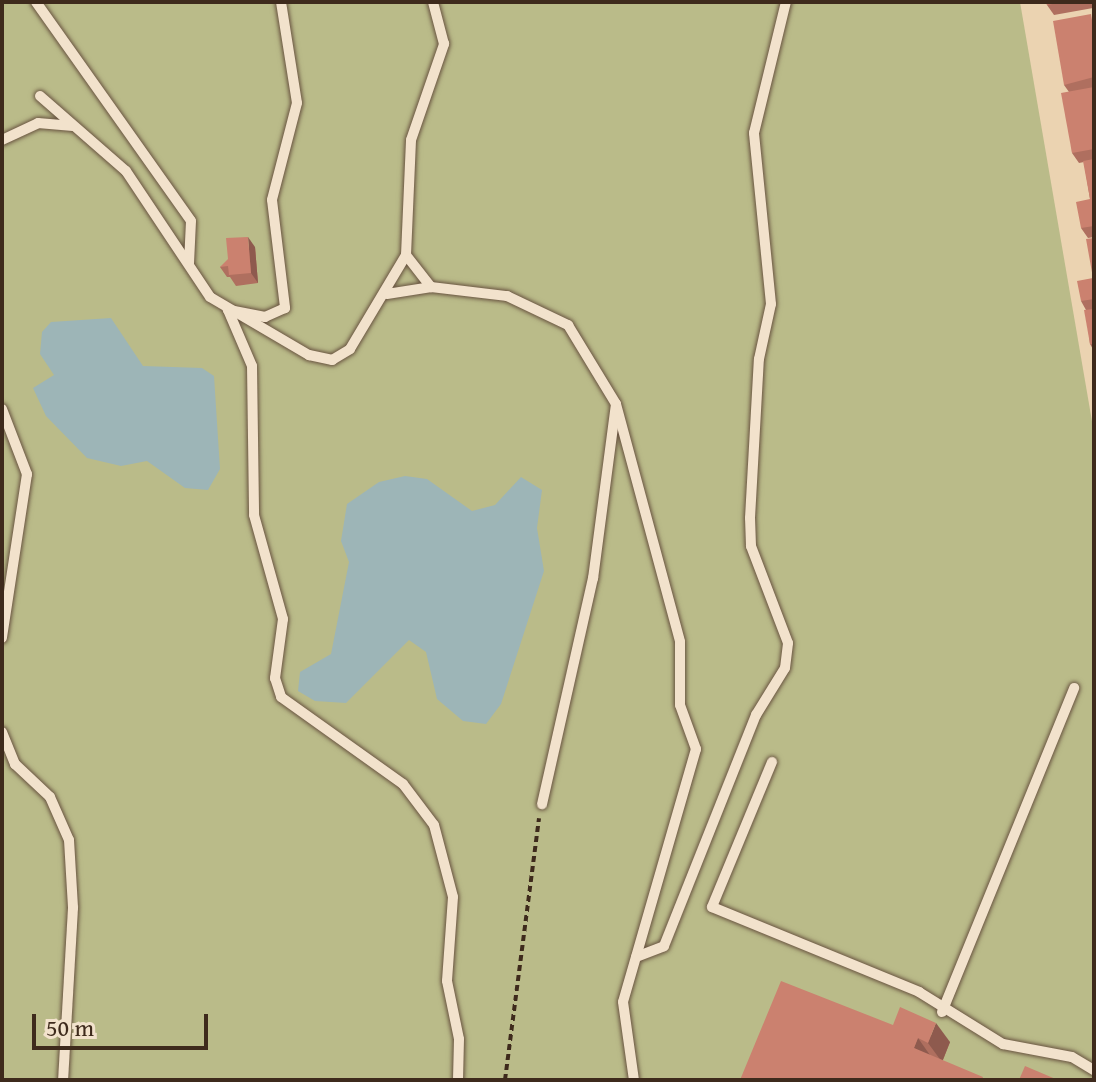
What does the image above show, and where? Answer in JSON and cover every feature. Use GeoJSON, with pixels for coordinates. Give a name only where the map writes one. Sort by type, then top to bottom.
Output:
{"type":"FeatureCollection","features":[{"type":"Feature","properties":{"kind":"lane"},"geometry":{"type":"LineString","coordinates":[[36,2],[191,221],[189,264]]}},
{"type":"Feature","properties":{"kind":"lane"},"geometry":{"type":"LineString","coordinates":[[228,310],[265,317],[285,308],[272,200],[297,103],[281,2]]}},
{"type":"Feature","properties":{"kind":"lane"},"geometry":{"type":"LineString","coordinates":[[228,310],[332,360],[350,349],[387,294],[406,255],[411,140],[444,44],[433,2]]}},
{"type":"Feature","properties":{"kind":"lane"},"geometry":{"type":"LineString","coordinates":[[636,957],[664,946],[756,715],[785,668],[788,643],[751,546],[750,518],[759,359],[771,304],[754,133],[786,2]]}},
{"type":"Feature","properties":{"kind":"lane"},"geometry":{"type":"LineString","coordinates":[[40,96],[126,171],[189,264],[228,310],[252,366],[254,515],[283,619],[275,678],[281,697],[403,784],[434,825],[453,897],[447,981],[459,1039],[458,1080]]}},
{"type":"Feature","properties":{"kind":"lane"},"geometry":{"type":"LineString","coordinates":[[2,140],[38,123],[75,126]]}},
{"type":"Feature","properties":{"kind":"lane"},"geometry":{"type":"LineString","coordinates":[[406,255],[431,287]]}},
{"type":"Feature","properties":{"kind":"lane"},"geometry":{"type":"LineString","coordinates":[[387,294],[431,287],[507,296],[559,319],[616,404],[680,642],[680,705],[696,749],[623,1002],[634,1080]]}},
{"type":"Feature","properties":{"kind":"lane"},"geometry":{"type":"LineString","coordinates":[[542,804],[593,578],[616,404]]}},
{"type":"Feature","properties":{"kind":"lane"},"geometry":{"type":"LineString","coordinates":[[2,409],[27,474],[2,638]]}},
{"type":"Feature","properties":{"kind":"lane"},"geometry":{"type":"LineString","coordinates":[[942,1012],[1074,688]]}},
{"type":"Feature","properties":{"kind":"lane"},"geometry":{"type":"LineString","coordinates":[[2,732],[15,764],[50,797],[69,840],[63,1080]]}},
{"type":"Feature","properties":{"kind":"lane"},"geometry":{"type":"LineString","coordinates":[[772,762],[712,907],[919,992],[942,1012],[1003,1044],[1072,1057],[1094,1070]]}},
{"type":"Feature","properties":{"kind":"path"},"geometry":{"type":"LineString","coordinates":[[505,1080],[542,804]]}},
{"type":"Feature","properties":{"kind":"green space"},"geometry":{"type":"Polygon","coordinates":[[[2,2],[1020,2],[1094,433],[1094,1080],[2,1080],[2,2]]]}},
{"type":"Feature","properties":{"kind":"water"},"geometry":{"type":"Polygon","coordinates":[[[111,318],[143,366],[202,368],[214,376],[220,469],[208,490],[185,488],[147,461],[121,466],[87,458],[46,416],[33,388],[54,375],[40,354],[42,332],[51,322],[111,318]]]}},
{"type":"Feature","properties":{"kind":"water"},"geometry":{"type":"Polygon","coordinates":[[[405,476],[427,479],[472,511],[495,505],[521,477],[542,490],[537,528],[544,571],[501,704],[486,724],[463,721],[437,699],[426,652],[409,640],[346,703],[315,701],[298,691],[300,672],[331,654],[349,562],[341,541],[347,504],[379,482],[405,476]]]}},
{"type":"Feature","properties":{"kind":"building"},"geometry":{"type":"Polygon","coordinates":[[[1091,14],[1094,77],[1064,85],[1053,21],[1091,14]]]}},
{"type":"Feature","properties":{"kind":"building"},"geometry":{"type":"Polygon","coordinates":[[[1094,87],[1094,149],[1072,153],[1061,93],[1094,87]]]}},
{"type":"Feature","properties":{"kind":"building"},"geometry":{"type":"Polygon","coordinates":[[[1094,159],[1094,226],[1081,228],[1076,202],[1090,199],[1083,161],[1094,159]]]}},
{"type":"Feature","properties":{"kind":"building"},"geometry":{"type":"Polygon","coordinates":[[[248,237],[251,273],[229,275],[228,266],[220,267],[228,259],[226,238],[248,237]]]}},
{"type":"Feature","properties":{"kind":"building"},"geometry":{"type":"Polygon","coordinates":[[[1094,238],[1094,299],[1081,301],[1077,281],[1093,278],[1086,239],[1094,238]]]}},
{"type":"Feature","properties":{"kind":"building"},"geometry":{"type":"Polygon","coordinates":[[[1094,309],[1094,344],[1090,344],[1084,310],[1094,309]]]}},
{"type":"Feature","properties":{"kind":"building"},"geometry":{"type":"Polygon","coordinates":[[[781,981],[893,1025],[900,1007],[936,1023],[928,1043],[918,1038],[914,1048],[983,1077],[982,1080],[740,1080],[781,981]]]}},
{"type":"Feature","properties":{"kind":"building"},"geometry":{"type":"Polygon","coordinates":[[[1025,1066],[1058,1080],[1019,1080],[1025,1066]]]}}]}
